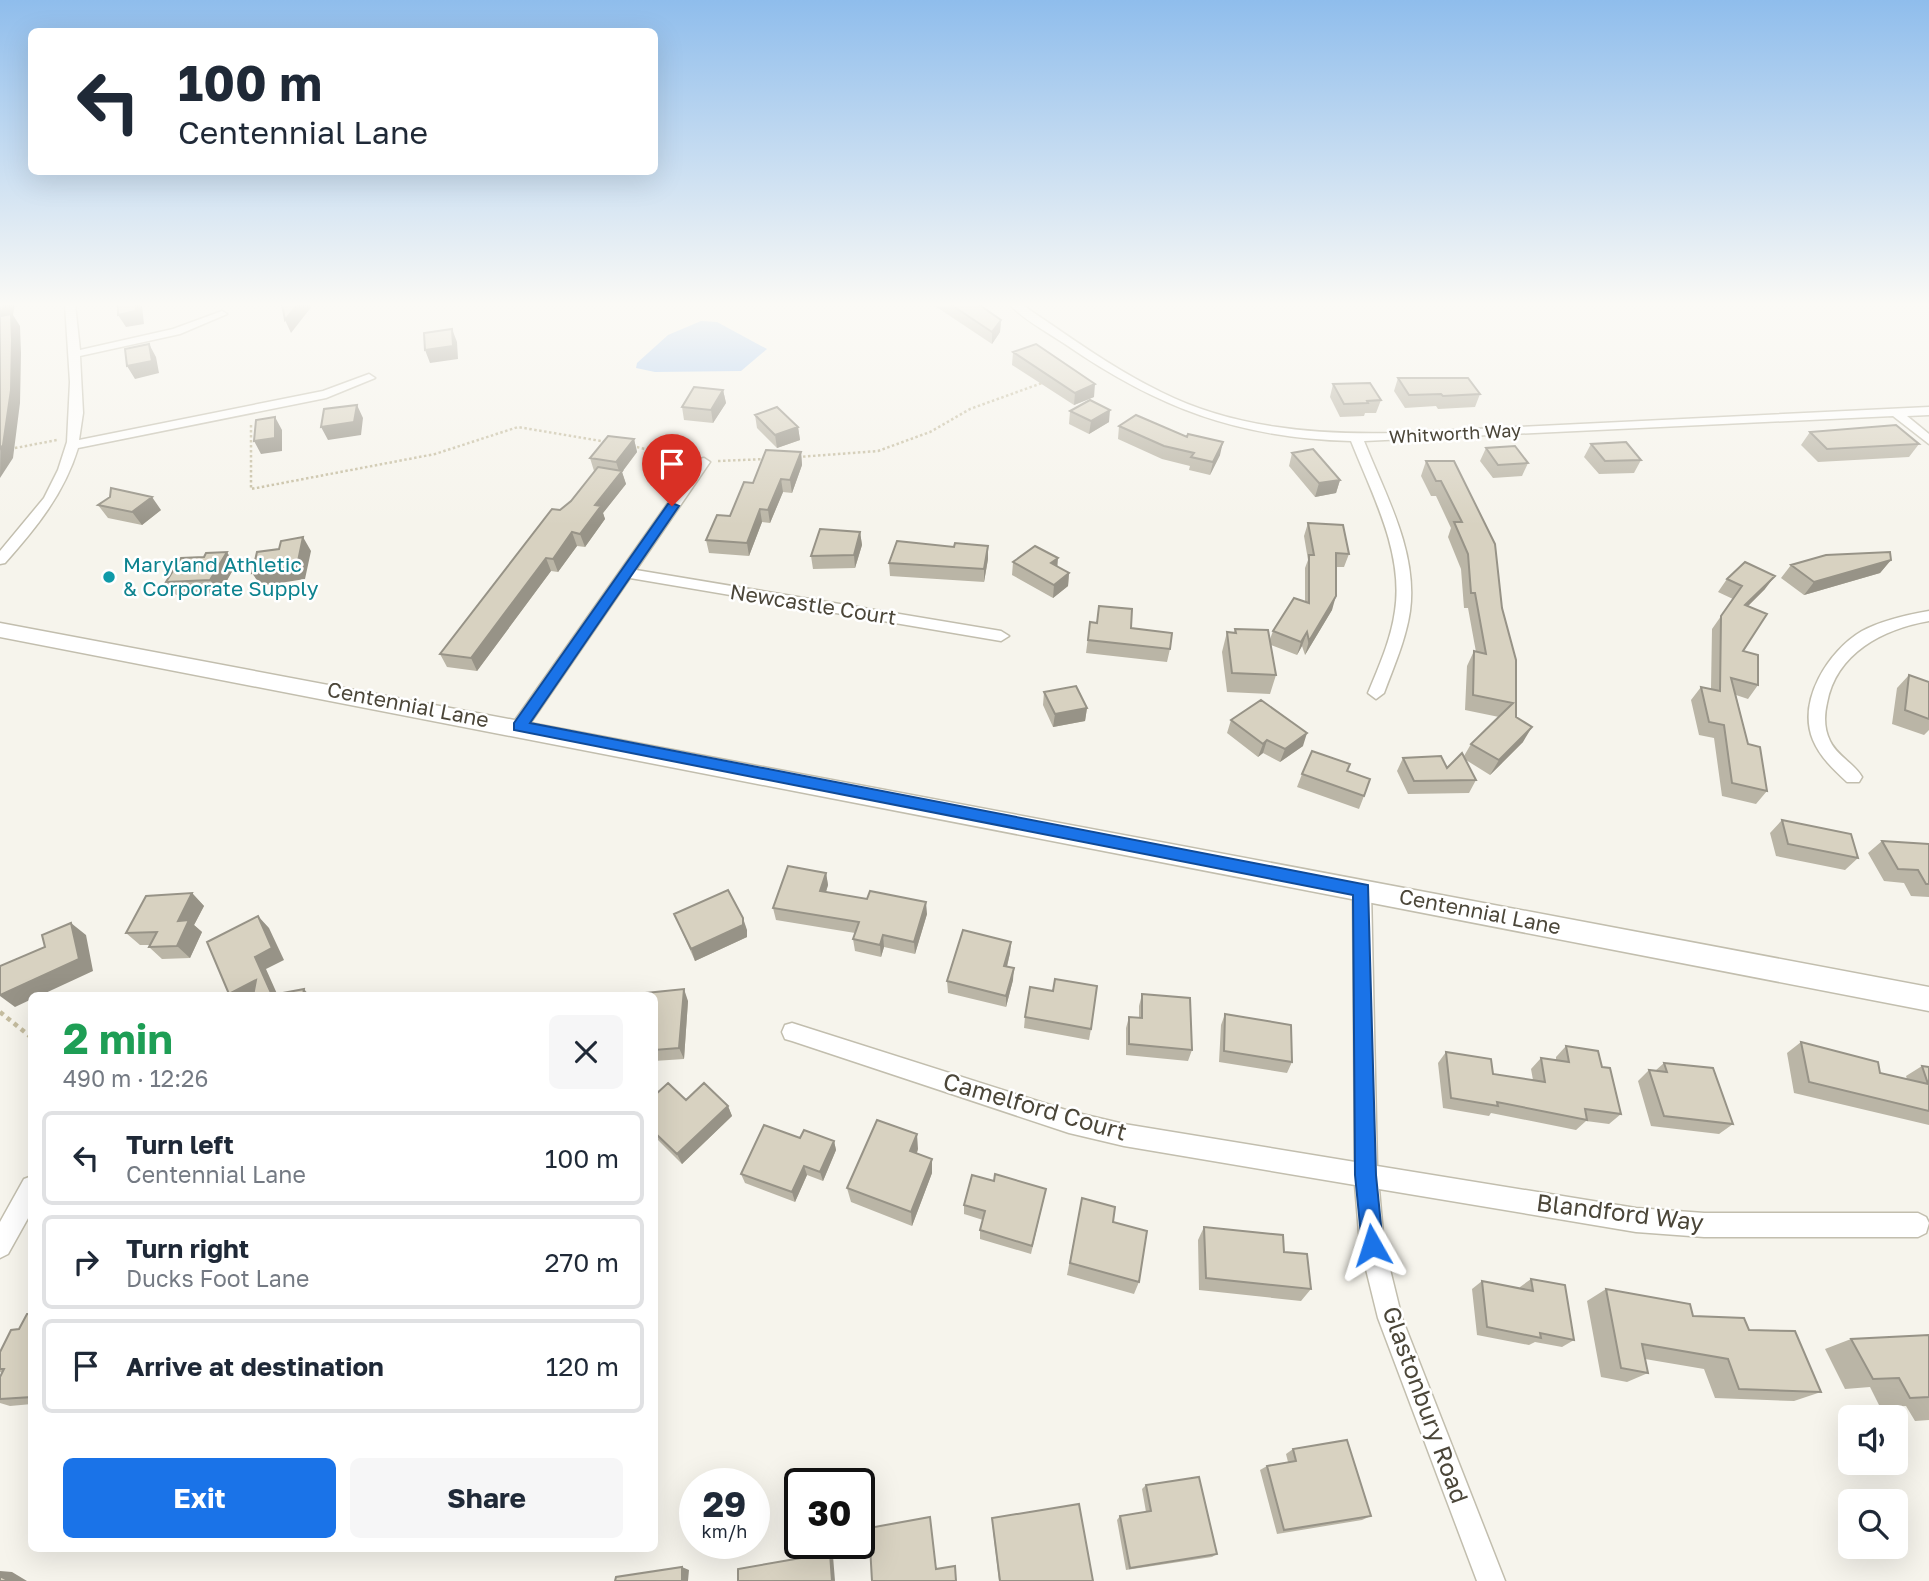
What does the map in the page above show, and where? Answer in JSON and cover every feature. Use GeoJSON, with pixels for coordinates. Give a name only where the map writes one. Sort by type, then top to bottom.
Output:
{"type":"FeatureCollection","features":[{"type":"Feature","properties":{"kind":"street"},"geometry":{"type":"LineString","coordinates":[[0,560],[49,505],[67,472],[76,441],[75,378]]}},
{"type":"Feature","properties":{"kind":"street"},"geometry":{"type":"LineString","coordinates":[[76,441],[326,394],[369,378]]}},
{"type":"Feature","properties":{"kind":"street","name":"Whitworth Way"},"geometry":{"type":"LineString","coordinates":[[1124,378],[1161,398],[1233,422],[1272,430],[1356,439],[1929,411]]}},
{"type":"Feature","properties":{"kind":"street"},"geometry":{"type":"LineString","coordinates":[[1896,412],[1929,440]]}},
{"type":"Feature","properties":{"kind":"street"},"geometry":{"type":"LineString","coordinates":[[1356,439],[1403,571],[1404,599],[1398,636],[1376,692]]}},
{"type":"Feature","properties":{"kind":"street"},"geometry":{"type":"LineString","coordinates":[[519,727],[704,462]]}},
{"type":"Feature","properties":{"kind":"street","name":"Newcastle Court"},"geometry":{"type":"LineString","coordinates":[[625,573],[1001,636]]}},
{"type":"Feature","properties":{"kind":"street"},"geometry":{"type":"LineString","coordinates":[[1853,777],[1832,757],[1821,741],[1815,719],[1823,688],[1837,662],[1862,638],[1890,626],[1929,616]]}},
{"type":"Feature","properties":{"kind":"street","name":"Centennial Lane"},"geometry":{"type":"LineString","coordinates":[[0,629],[1929,999]]}},
{"type":"Feature","properties":{"kind":"street","name":"Glastonbury Road"},"geometry":{"type":"LineString","coordinates":[[1362,890],[1366,1175],[1372,1245],[1390,1318],[1491,1581]]}},
{"type":"Feature","properties":{"kind":"street","name":"Camelford Court"},"geometry":{"type":"LineString","coordinates":[[792,1032],[1069,1122],[1124,1135],[1366,1175]]}},
{"type":"Feature","properties":{"kind":"street","name":"Blandford Way"},"geometry":{"type":"LineString","coordinates":[[1366,1175],[1636,1220],[1704,1225],[1918,1225]]}},
{"type":"Feature","properties":{"kind":"street"},"geometry":{"type":"LineString","coordinates":[[0,1246],[28,1194]]}},
{"type":"Feature","properties":{"kind":"path"},"geometry":{"type":"LineString","coordinates":[[795,457],[878,451],[930,432],[970,409],[1048,381]]}},
{"type":"Feature","properties":{"kind":"path"},"geometry":{"type":"LineString","coordinates":[[251,408],[251,489],[435,454],[509,429],[547,431],[611,442]]}},
{"type":"Feature","properties":{"kind":"path"},"geometry":{"type":"LineString","coordinates":[[0,451],[76,441]]}},
{"type":"Feature","properties":{"kind":"path"},"geometry":{"type":"LineString","coordinates":[[624,445],[704,462],[768,458]]}},
{"type":"Feature","properties":{"kind":"path"},"geometry":{"type":"LineString","coordinates":[[0,1012],[28,1035]]}},
{"type":"Feature","properties":{"kind":"building"},"geometry":{"type":"Polygon","coordinates":[[[0,378],[11,378],[3,445],[0,449],[0,378]]]}},
{"type":"Feature","properties":{"kind":"building"},"geometry":{"type":"Polygon","coordinates":[[[1052,378],[1086,378],[1095,384],[1075,393],[1052,378]]]}},
{"type":"Feature","properties":{"kind":"building"},"geometry":{"type":"Polygon","coordinates":[[[1398,378],[1468,378],[1480,394],[1409,395],[1398,378]]]}},
{"type":"Feature","properties":{"kind":"building"},"geometry":{"type":"Polygon","coordinates":[[[1370,383],[1381,400],[1344,404],[1333,384],[1370,383]]]}},
{"type":"Feature","properties":{"kind":"building"},"geometry":{"type":"Polygon","coordinates":[[[694,387],[723,390],[711,410],[682,407],[694,387]]]}},
{"type":"Feature","properties":{"kind":"building"},"geometry":{"type":"Polygon","coordinates":[[[1090,400],[1110,410],[1091,421],[1070,411],[1090,400]]]}},
{"type":"Feature","properties":{"kind":"building"},"geometry":{"type":"Polygon","coordinates":[[[357,405],[354,422],[321,427],[324,409],[357,405]]]}},
{"type":"Feature","properties":{"kind":"building"},"geometry":{"type":"Polygon","coordinates":[[[777,407],[798,427],[775,435],[755,415],[777,407]]]}},
{"type":"Feature","properties":{"kind":"building"},"geometry":{"type":"Polygon","coordinates":[[[1136,415],[1187,437],[1188,434],[1223,442],[1213,462],[1191,457],[1194,453],[1164,446],[1119,426],[1136,415]]]}},
{"type":"Feature","properties":{"kind":"building"},"geometry":{"type":"Polygon","coordinates":[[[275,417],[275,438],[254,441],[256,420],[275,417]]]}},
{"type":"Feature","properties":{"kind":"building"},"geometry":{"type":"Polygon","coordinates":[[[1896,425],[1919,444],[1827,449],[1810,432],[1896,425]]]}},
{"type":"Feature","properties":{"kind":"building"},"geometry":{"type":"Polygon","coordinates":[[[608,436],[634,439],[616,462],[590,458],[608,436]]]}},
{"type":"Feature","properties":{"kind":"building"},"geometry":{"type":"Polygon","coordinates":[[[1626,442],[1641,460],[1605,461],[1591,444],[1626,442]]]}},
{"type":"Feature","properties":{"kind":"building"},"geometry":{"type":"Polygon","coordinates":[[[1515,446],[1528,463],[1498,465],[1486,448],[1515,446]]]}},
{"type":"Feature","properties":{"kind":"building"},"geometry":{"type":"Polygon","coordinates":[[[1313,449],[1340,480],[1319,483],[1292,453],[1313,449]]]}},
{"type":"Feature","properties":{"kind":"building"},"geometry":{"type":"Polygon","coordinates":[[[766,450],[801,452],[790,480],[781,479],[768,510],[760,509],[747,543],[706,540],[717,515],[730,516],[744,482],[753,483],[766,450]]]}},
{"type":"Feature","properties":{"kind":"building"},"geometry":{"type":"Polygon","coordinates":[[[1426,461],[1454,461],[1495,544],[1502,608],[1516,660],[1516,717],[1532,727],[1499,760],[1471,744],[1513,703],[1473,695],[1474,651],[1486,654],[1475,593],[1471,593],[1468,554],[1454,522],[1462,522],[1441,481],[1436,481],[1426,461]]]}},
{"type":"Feature","properties":{"kind":"building"},"geometry":{"type":"Polygon","coordinates":[[[598,467],[622,471],[595,505],[601,506],[580,534],[572,532],[553,559],[546,558],[471,658],[440,654],[552,509],[560,510],[571,501],[598,467]]]}},
{"type":"Feature","properties":{"kind":"building"},"geometry":{"type":"Polygon","coordinates":[[[111,488],[152,497],[132,512],[98,505],[110,497],[111,488]]]}},
{"type":"Feature","properties":{"kind":"building"},"geometry":{"type":"Polygon","coordinates":[[[1308,523],[1343,525],[1349,554],[1336,553],[1336,596],[1309,641],[1307,632],[1301,642],[1273,631],[1294,598],[1309,603],[1309,555],[1314,555],[1308,523]]]}},
{"type":"Feature","properties":{"kind":"building"},"geometry":{"type":"Polygon","coordinates":[[[820,529],[860,532],[854,555],[811,556],[820,529]]]}},
{"type":"Feature","properties":{"kind":"building"},"geometry":{"type":"Polygon","coordinates":[[[303,537],[297,566],[252,573],[257,552],[279,549],[281,541],[303,537]]]}},
{"type":"Feature","properties":{"kind":"building"},"geometry":{"type":"Polygon","coordinates":[[[897,541],[954,547],[955,543],[988,546],[984,569],[889,563],[897,541]]]}},
{"type":"Feature","properties":{"kind":"building"},"geometry":{"type":"Polygon","coordinates":[[[1035,546],[1058,558],[1051,563],[1069,573],[1054,585],[1013,562],[1035,546]]]}},
{"type":"Feature","properties":{"kind":"building"},"geometry":{"type":"Polygon","coordinates":[[[227,552],[210,580],[166,582],[181,558],[227,552]]]}},
{"type":"Feature","properties":{"kind":"building"},"geometry":{"type":"Polygon","coordinates":[[[1890,552],[1891,560],[1814,582],[1791,565],[1826,555],[1890,552]]]}},
{"type":"Feature","properties":{"kind":"building"},"geometry":{"type":"Polygon","coordinates":[[[1745,562],[1775,576],[1745,605],[1767,614],[1743,651],[1758,655],[1758,685],[1731,678],[1748,744],[1760,747],[1767,791],[1732,783],[1724,725],[1709,722],[1701,687],[1720,691],[1721,616],[1742,586],[1727,579],[1745,562]]]}},
{"type":"Feature","properties":{"kind":"building"},"geometry":{"type":"Polygon","coordinates":[[[1099,606],[1132,609],[1131,628],[1172,633],[1170,649],[1088,640],[1090,622],[1097,623],[1099,606]]]}},
{"type":"Feature","properties":{"kind":"building"},"geometry":{"type":"Polygon","coordinates":[[[1235,629],[1268,630],[1276,675],[1232,673],[1227,632],[1236,633],[1235,629]]]}},
{"type":"Feature","properties":{"kind":"building"},"geometry":{"type":"Polygon","coordinates":[[[1909,675],[1929,682],[1929,719],[1905,710],[1909,675]]]}},
{"type":"Feature","properties":{"kind":"building"},"geometry":{"type":"Polygon","coordinates":[[[1076,686],[1087,708],[1055,714],[1044,692],[1076,686]]]}},
{"type":"Feature","properties":{"kind":"building"},"geometry":{"type":"Polygon","coordinates":[[[1261,700],[1307,733],[1285,749],[1267,740],[1263,744],[1231,720],[1261,700]]]}},
{"type":"Feature","properties":{"kind":"building"},"geometry":{"type":"Polygon","coordinates":[[[1312,751],[1350,764],[1347,771],[1370,779],[1364,796],[1302,774],[1312,751]]]}},
{"type":"Feature","properties":{"kind":"building"},"geometry":{"type":"Polygon","coordinates":[[[1462,753],[1476,780],[1414,781],[1403,758],[1441,756],[1447,768],[1462,753]]]}},
{"type":"Feature","properties":{"kind":"building"},"geometry":{"type":"Polygon","coordinates":[[[1782,820],[1851,834],[1858,858],[1788,844],[1782,820]]]}},
{"type":"Feature","properties":{"kind":"building"},"geometry":{"type":"Polygon","coordinates":[[[1882,841],[1929,844],[1929,884],[1926,884],[1918,870],[1898,869],[1882,841]]]}},
{"type":"Feature","properties":{"kind":"building"},"geometry":{"type":"Polygon","coordinates":[[[788,866],[826,873],[820,891],[867,899],[870,891],[926,902],[914,942],[883,935],[880,945],[853,939],[859,922],[773,908],[788,866]]]}},
{"type":"Feature","properties":{"kind":"building"},"geometry":{"type":"Polygon","coordinates":[[[728,890],[743,918],[743,925],[691,949],[674,914],[728,890]]]}},
{"type":"Feature","properties":{"kind":"building"},"geometry":{"type":"Polygon","coordinates":[[[192,893],[178,921],[189,920],[177,946],[149,947],[157,932],[126,933],[146,896],[192,893]]]}},
{"type":"Feature","properties":{"kind":"building"},"geometry":{"type":"Polygon","coordinates":[[[258,916],[272,948],[255,957],[271,992],[254,992],[256,980],[228,992],[207,942],[258,916]]]}},
{"type":"Feature","properties":{"kind":"building"},"geometry":{"type":"Polygon","coordinates":[[[71,923],[79,959],[0,995],[0,966],[45,947],[42,935],[71,923]]]}},
{"type":"Feature","properties":{"kind":"building"},"geometry":{"type":"Polygon","coordinates":[[[963,930],[1011,942],[1004,966],[1014,968],[1006,996],[947,981],[963,930]]]}},
{"type":"Feature","properties":{"kind":"building"},"geometry":{"type":"Polygon","coordinates":[[[1055,979],[1097,986],[1091,1029],[1025,1017],[1030,987],[1053,991],[1055,979]]]}},
{"type":"Feature","properties":{"kind":"building"},"geometry":{"type":"Polygon","coordinates":[[[684,989],[679,1048],[658,1050],[658,992],[656,992],[684,989]]]}},
{"type":"Feature","properties":{"kind":"building"},"geometry":{"type":"Polygon","coordinates":[[[1142,994],[1190,998],[1192,1050],[1129,1044],[1129,1017],[1142,1018],[1142,994]]]}},
{"type":"Feature","properties":{"kind":"building"},"geometry":{"type":"Polygon","coordinates":[[[1225,1014],[1291,1025],[1292,1062],[1224,1051],[1225,1014]]]}},
{"type":"Feature","properties":{"kind":"building"},"geometry":{"type":"Polygon","coordinates":[[[1801,1042],[1878,1062],[1880,1073],[1928,1084],[1922,1066],[1929,1067],[1929,1111],[1809,1082],[1801,1042]]]}},
{"type":"Feature","properties":{"kind":"building"},"geometry":{"type":"Polygon","coordinates":[[[1566,1046],[1598,1051],[1602,1067],[1610,1068],[1621,1114],[1585,1109],[1587,1120],[1497,1102],[1498,1106],[1451,1098],[1446,1052],[1491,1059],[1493,1074],[1545,1082],[1541,1058],[1569,1062],[1566,1046]]]}},
{"type":"Feature","properties":{"kind":"building"},"geometry":{"type":"Polygon","coordinates":[[[1664,1063],[1713,1068],[1733,1124],[1664,1116],[1649,1070],[1667,1072],[1664,1063]]]}},
{"type":"Feature","properties":{"kind":"building"},"geometry":{"type":"Polygon","coordinates":[[[668,1083],[686,1100],[704,1083],[728,1106],[677,1154],[658,1136],[658,1092],[668,1083]]]}},
{"type":"Feature","properties":{"kind":"building"},"geometry":{"type":"Polygon","coordinates":[[[877,1120],[917,1134],[910,1151],[932,1159],[911,1212],[847,1188],[877,1120]]]}},
{"type":"Feature","properties":{"kind":"building"},"geometry":{"type":"Polygon","coordinates":[[[764,1125],[800,1138],[804,1130],[834,1141],[820,1172],[804,1166],[792,1192],[741,1174],[764,1125]]]}},
{"type":"Feature","properties":{"kind":"building"},"geometry":{"type":"Polygon","coordinates":[[[995,1174],[1046,1189],[1032,1246],[980,1230],[985,1211],[964,1205],[972,1175],[994,1181],[995,1174]]]}},
{"type":"Feature","properties":{"kind":"building"},"geometry":{"type":"Polygon","coordinates":[[[1082,1198],[1115,1207],[1113,1222],[1147,1231],[1139,1282],[1070,1263],[1082,1198]]]}},
{"type":"Feature","properties":{"kind":"building"},"geometry":{"type":"Polygon","coordinates":[[[1204,1227],[1283,1235],[1284,1252],[1307,1254],[1311,1289],[1206,1278],[1204,1227]]]}},
{"type":"Feature","properties":{"kind":"building"},"geometry":{"type":"Polygon","coordinates":[[[1531,1279],[1565,1285],[1574,1340],[1540,1333],[1541,1338],[1487,1327],[1482,1281],[1533,1291],[1531,1279]]]}},
{"type":"Feature","properties":{"kind":"building"},"geometry":{"type":"Polygon","coordinates":[[[1606,1289],[1690,1304],[1693,1316],[1744,1318],[1749,1330],[1795,1331],[1821,1392],[1739,1389],[1728,1359],[1642,1344],[1648,1373],[1621,1368],[1606,1289]]]}},
{"type":"Feature","properties":{"kind":"building"},"geometry":{"type":"Polygon","coordinates":[[[28,1314],[28,1397],[0,1399],[0,1377],[4,1369],[0,1369],[0,1352],[11,1330],[19,1329],[28,1314]]]}},
{"type":"Feature","properties":{"kind":"building"},"geometry":{"type":"Polygon","coordinates":[[[1929,1335],[1929,1397],[1910,1398],[1899,1378],[1873,1379],[1851,1339],[1929,1335]]]}},
{"type":"Feature","properties":{"kind":"building"},"geometry":{"type":"Polygon","coordinates":[[[1347,1440],[1371,1516],[1284,1530],[1267,1466],[1296,1461],[1293,1449],[1347,1440]]]}},
{"type":"Feature","properties":{"kind":"building"},"geometry":{"type":"Polygon","coordinates":[[[1199,1477],[1217,1554],[1130,1568],[1120,1516],[1151,1511],[1146,1485],[1199,1477]]]}},
{"type":"Feature","properties":{"kind":"building"},"geometry":{"type":"Polygon","coordinates":[[[1079,1504],[1093,1581],[1000,1581],[992,1518],[1079,1504]]]}},
{"type":"Feature","properties":{"kind":"building"},"geometry":{"type":"Polygon","coordinates":[[[930,1517],[936,1569],[955,1566],[956,1581],[872,1581],[871,1559],[875,1559],[875,1527],[930,1517]]]}},
{"type":"Feature","properties":{"kind":"building"},"geometry":{"type":"Polygon","coordinates":[[[796,1559],[830,1559],[832,1581],[738,1581],[738,1569],[796,1559]]]}},
{"type":"Feature","properties":{"kind":"building"},"geometry":{"type":"Polygon","coordinates":[[[682,1567],[682,1581],[615,1581],[616,1577],[682,1567]]]}},
{"type":"Feature","properties":{"kind":"place","name":"Maryland Athletic & Corporate Supply"},"geometry":{"type":"Point","coordinates":[109,577]}},
{"type":"Feature","properties":{"kind":"route"},"geometry":{"type":"LineString","coordinates":[[672,506],[519,727],[1362,890],[1366,1175],[1372,1245]]}}]}
